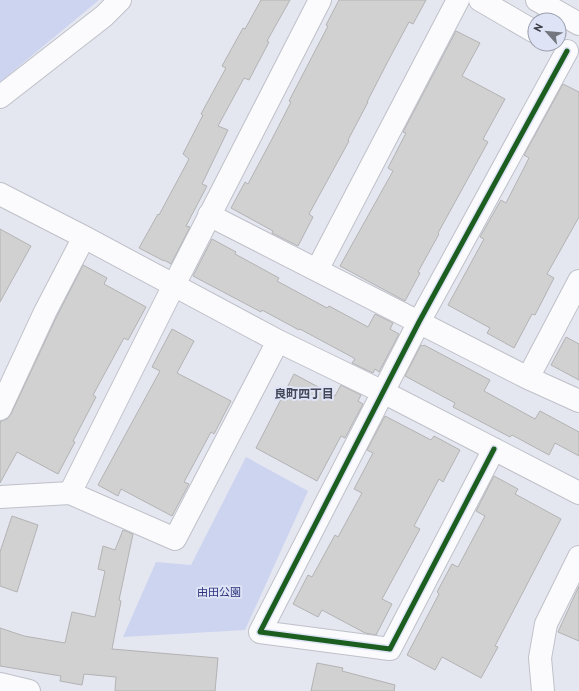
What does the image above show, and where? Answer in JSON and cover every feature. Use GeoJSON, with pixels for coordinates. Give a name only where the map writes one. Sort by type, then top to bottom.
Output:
{"type":"FeatureCollection","features":[{"type":"Feature","properties":{"kind":"street"},"geometry":{"type":"LineString","coordinates":[[0,96],[104,16],[120,0]]}},
{"type":"Feature","properties":{"kind":"street"},"geometry":{"type":"LineString","coordinates":[[70,493],[174,284],[320,0]]}},
{"type":"Feature","properties":{"kind":"street"},"geometry":{"type":"LineString","coordinates":[[317,270],[458,0]]}},
{"type":"Feature","properties":{"kind":"street"},"geometry":{"type":"LineString","coordinates":[[480,0],[527,27]]}},
{"type":"Feature","properties":{"kind":"street"},"geometry":{"type":"LineString","coordinates":[[537,0],[579,24]]}},
{"type":"Feature","properties":{"kind":"street"},"geometry":{"type":"LineString","coordinates":[[494,450],[390,649],[260,632],[419,322],[566,52]]}},
{"type":"Feature","properties":{"kind":"street"},"geometry":{"type":"LineString","coordinates":[[0,194],[174,284],[278,341],[383,392],[579,493]]}},
{"type":"Feature","properties":{"kind":"street"},"geometry":{"type":"LineString","coordinates":[[209,215],[528,378],[579,401]]}},
{"type":"Feature","properties":{"kind":"street"},"geometry":{"type":"LineString","coordinates":[[0,409],[45,312],[84,237]]}},
{"type":"Feature","properties":{"kind":"street"},"geometry":{"type":"LineString","coordinates":[[528,378],[579,281]]}},
{"type":"Feature","properties":{"kind":"street"},"geometry":{"type":"LineString","coordinates":[[0,497],[70,493],[175,539],[278,341]]}},
{"type":"Feature","properties":{"kind":"street"},"geometry":{"type":"LineString","coordinates":[[543,691],[540,658],[546,624],[579,557]]}},
{"type":"Feature","properties":{"kind":"street"},"geometry":{"type":"LineString","coordinates":[[0,684],[29,691]]}},
{"type":"Feature","properties":{"kind":"green space"},"geometry":{"type":"Polygon","coordinates":[[[0,0],[99,0],[0,82],[0,0]]]}},
{"type":"Feature","properties":{"kind":"green space","name":"由田公園"},"geometry":{"type":"Polygon","coordinates":[[[246,457],[308,491],[245,630],[123,637],[156,562],[191,565],[246,457]]]}},
{"type":"Feature","properties":{"kind":"building"},"geometry":{"type":"Polygon","coordinates":[[[261,0],[290,0],[267,41],[269,42],[249,80],[244,78],[218,126],[228,130],[202,184],[207,186],[186,226],[190,227],[171,264],[139,248],[158,214],[159,215],[189,159],[183,154],[203,115],[201,114],[226,68],[222,66],[243,28],[245,29],[261,0]]]}},
{"type":"Feature","properties":{"kind":"building"},"geometry":{"type":"Polygon","coordinates":[[[339,0],[426,0],[413,24],[409,22],[387,63],[348,140],[349,141],[309,214],[313,217],[298,246],[272,233],[273,231],[231,208],[245,182],[248,184],[272,139],[291,102],[289,101],[328,26],[326,25],[339,0]]]}},
{"type":"Feature","properties":{"kind":"building"},"geometry":{"type":"Polygon","coordinates":[[[456,31],[480,43],[462,76],[505,99],[483,139],[488,142],[438,233],[439,234],[418,272],[420,273],[405,301],[340,266],[393,171],[388,168],[406,133],[403,132],[456,31]]]}},
{"type":"Feature","properties":{"kind":"building"},"geometry":{"type":"Polygon","coordinates":[[[563,84],[579,92],[579,217],[547,274],[554,278],[535,315],[532,314],[514,348],[487,333],[490,328],[448,305],[484,239],[480,237],[501,200],[506,203],[529,158],[524,155],[563,84]]]}},
{"type":"Feature","properties":{"kind":"building"},"geometry":{"type":"Polygon","coordinates":[[[0,229],[31,246],[0,302],[0,229]]]}},
{"type":"Feature","properties":{"kind":"building"},"geometry":{"type":"Polygon","coordinates":[[[212,239],[236,252],[235,254],[279,278],[277,281],[327,308],[329,306],[368,327],[375,314],[393,323],[390,329],[399,334],[379,372],[375,369],[373,373],[352,363],[355,359],[352,357],[300,329],[299,330],[262,310],[261,312],[193,276],[212,239]]]}},
{"type":"Feature","properties":{"kind":"building"},"geometry":{"type":"Polygon","coordinates":[[[83,265],[107,278],[104,284],[146,307],[128,340],[124,338],[93,395],[96,397],[58,474],[17,452],[0,483],[1,421],[7,419],[11,414],[56,318],[83,265]]]}},
{"type":"Feature","properties":{"kind":"building"},"geometry":{"type":"Polygon","coordinates":[[[172,329],[194,341],[177,373],[231,401],[214,434],[211,432],[184,482],[189,484],[172,516],[121,489],[118,496],[98,485],[160,371],[152,367],[172,329]]]}},
{"type":"Feature","properties":{"kind":"building"},"geometry":{"type":"Polygon","coordinates":[[[566,337],[579,344],[579,380],[551,365],[566,337]]]}},
{"type":"Feature","properties":{"kind":"building"},"geometry":{"type":"Polygon","coordinates":[[[421,345],[424,345],[490,380],[484,391],[535,419],[540,411],[579,432],[579,456],[555,443],[549,455],[512,435],[510,437],[453,407],[455,403],[405,376],[421,345]]]}},
{"type":"Feature","properties":{"kind":"building"},"geometry":{"type":"Polygon","coordinates":[[[294,374],[335,396],[341,385],[361,395],[358,401],[363,404],[345,438],[341,436],[317,481],[256,448],[294,374]]]}},
{"type":"Feature","properties":{"kind":"building"},"geometry":{"type":"Polygon","coordinates":[[[385,416],[431,440],[434,436],[460,450],[443,482],[439,479],[414,526],[420,529],[382,599],[392,604],[376,635],[365,633],[322,610],[318,617],[293,604],[308,575],[312,577],[335,535],[338,537],[362,493],[354,489],[373,453],[367,450],[385,416]]]}},
{"type":"Feature","properties":{"kind":"building"},"geometry":{"type":"Polygon","coordinates":[[[494,476],[518,489],[515,494],[561,519],[495,646],[498,647],[481,678],[442,657],[435,670],[407,655],[439,594],[437,592],[452,564],[458,567],[485,516],[476,511],[494,476]]]}},
{"type":"Feature","properties":{"kind":"building"},"geometry":{"type":"Polygon","coordinates":[[[12,516],[38,525],[17,592],[0,586],[0,552],[12,516]]]}},
{"type":"Feature","properties":{"kind":"building"},"geometry":{"type":"Polygon","coordinates":[[[123,530],[133,534],[119,600],[121,601],[112,649],[218,658],[215,691],[115,691],[116,677],[84,674],[82,685],[60,681],[61,676],[0,666],[0,628],[24,636],[65,643],[72,612],[95,617],[105,571],[98,569],[103,546],[115,550],[123,530]]]}},
{"type":"Feature","properties":{"kind":"building"},"geometry":{"type":"Polygon","coordinates":[[[579,586],[579,641],[558,632],[579,586]]]}},
{"type":"Feature","properties":{"kind":"building"},"geometry":{"type":"Polygon","coordinates":[[[317,663],[343,668],[342,671],[395,685],[394,691],[311,691],[317,663]]]}},
{"type":"Feature","properties":{"kind":"cycle path"},"geometry":{"type":"LineString","coordinates":[[494,449],[390,649],[260,632],[419,322],[566,52]]}},
{"type":"Feature","properties":{"kind":"district","name":"良町四丁目"},"geometry":{"type":"Point","coordinates":[304,394]}}]}
